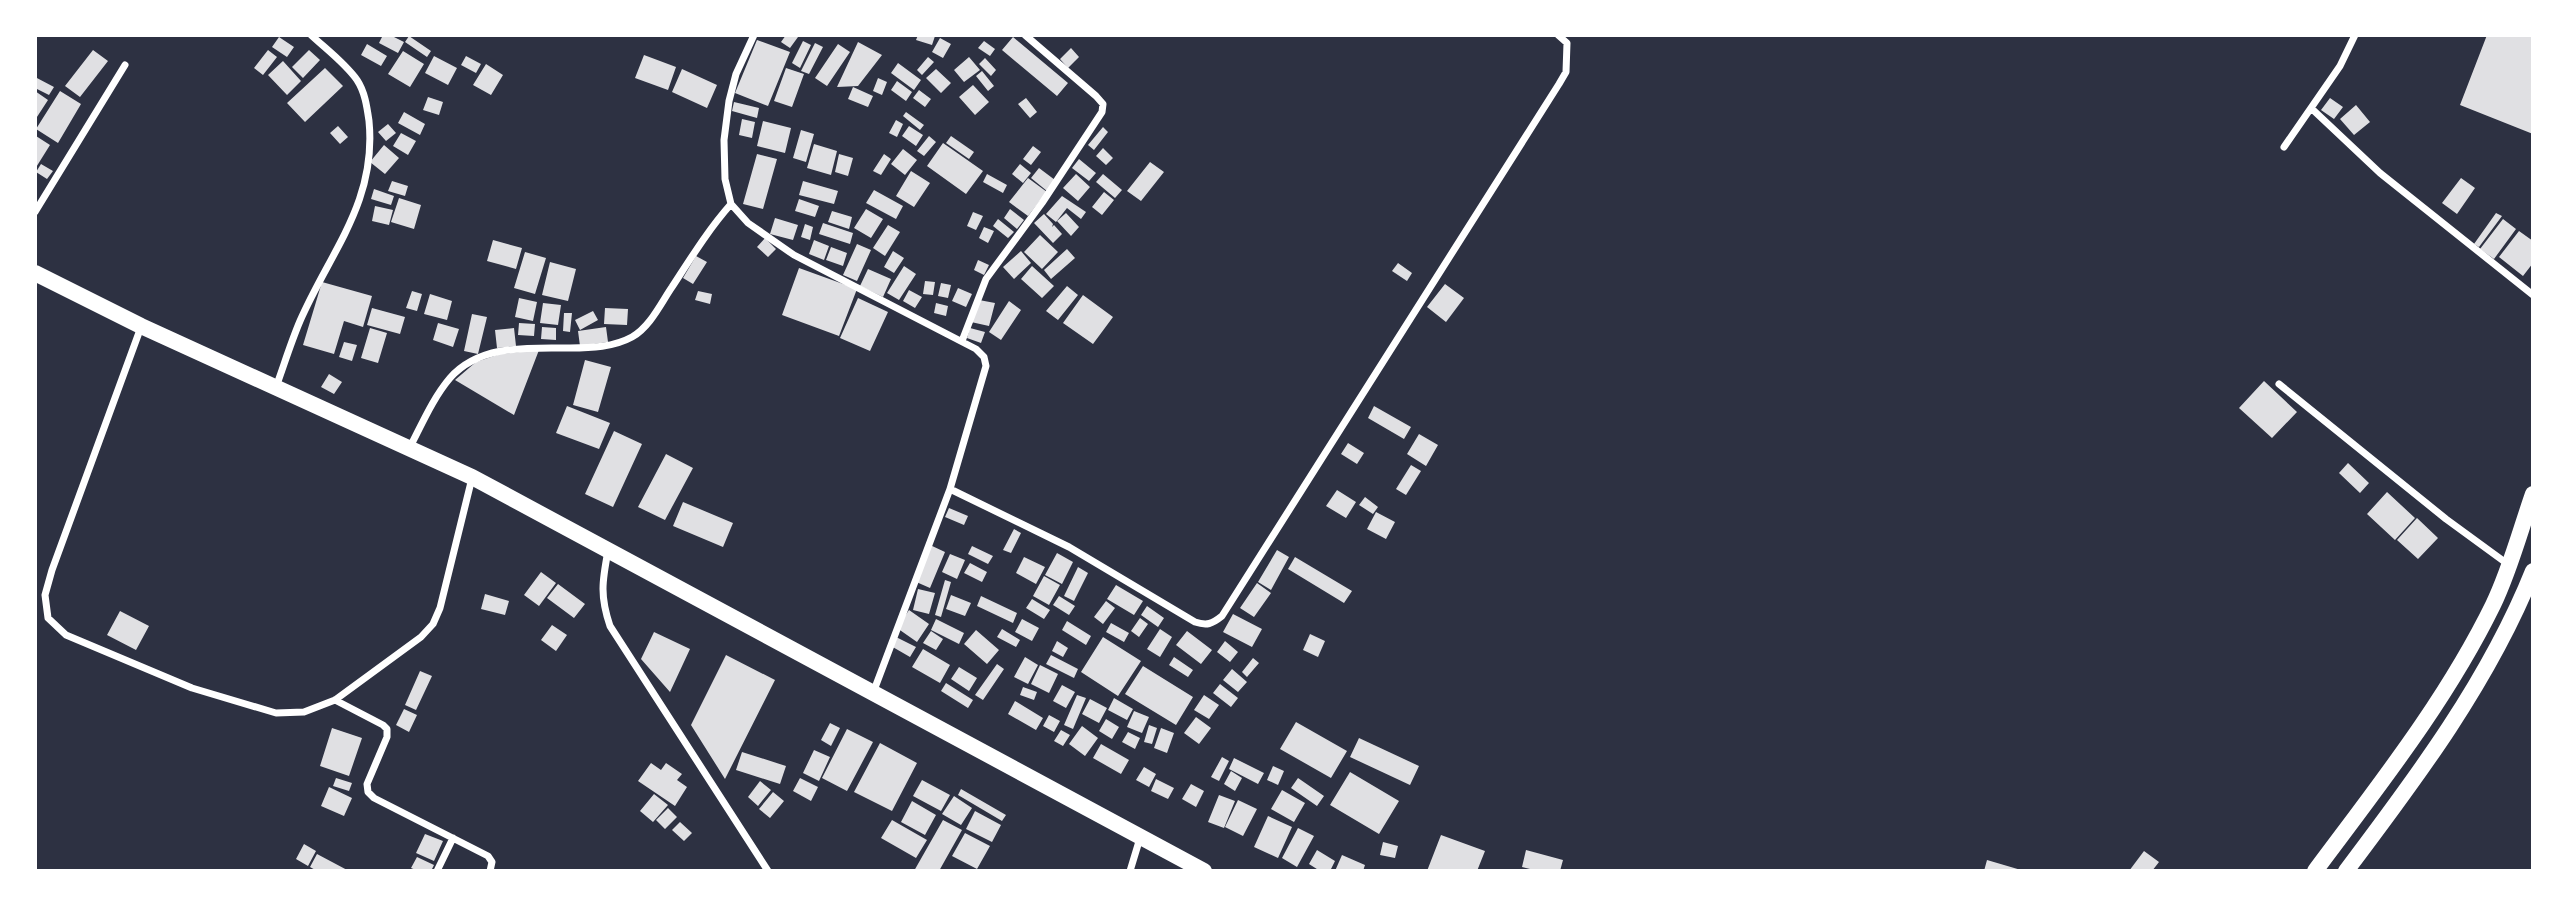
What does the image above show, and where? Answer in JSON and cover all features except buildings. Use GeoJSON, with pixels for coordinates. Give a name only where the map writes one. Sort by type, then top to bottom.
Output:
{"type":"FeatureCollection","features":[{"type":"Feature","properties":{"kind":"main road"},"geometry":{"type":"LineString","coordinates":[[35,273],[141,326],[472,477],[1204,871]]}},
{"type":"Feature","properties":{"kind":"main road"},"geometry":{"type":"LineString","coordinates":[[2315,871],[2414,739],[2465,659],[2494,603],[2533,494]]}},
{"type":"Feature","properties":{"kind":"main road"},"geometry":{"type":"LineString","coordinates":[[2346,871],[2410,786],[2463,706],[2503,638],[2533,571]]}},
{"type":"Feature","properties":{"kind":"street"},"geometry":{"type":"LineString","coordinates":[[276,387],[301,320],[354,218],[362,199],[368,171],[370,133],[367,104],[358,81],[311,35]]}},
{"type":"Feature","properties":{"kind":"street"},"geometry":{"type":"LineString","coordinates":[[754,35],[736,74],[729,101],[724,140],[725,180],[731,204],[748,223],[794,255],[962,341],[984,357],[986,366],[950,489],[873,694]]}},
{"type":"Feature","properties":{"kind":"street"},"geometry":{"type":"LineString","coordinates":[[962,341],[986,279],[1042,203],[1102,112],[1103,104],[1096,96],[1025,35]]}},
{"type":"Feature","properties":{"kind":"street"},"geometry":{"type":"LineString","coordinates":[[950,489],[1069,547],[1195,622],[1204,626],[1213,623],[1222,616],[1559,84],[1566,72],[1567,43],[1559,35]]}},
{"type":"Feature","properties":{"kind":"street"},"geometry":{"type":"LineString","coordinates":[[2284,147],[2340,65],[2355,35]]}},
{"type":"Feature","properties":{"kind":"street"},"geometry":{"type":"LineString","coordinates":[[35,212],[125,65]]}},
{"type":"Feature","properties":{"kind":"street"},"geometry":{"type":"LineString","coordinates":[[2311,108],[2380,173],[2533,295]]}},
{"type":"Feature","properties":{"kind":"street"},"geometry":{"type":"LineString","coordinates":[[410,448],[434,401],[450,378],[466,363],[490,353],[523,348],[588,348],[614,344],[634,336],[651,318],[715,222],[731,204]]}},
{"type":"Feature","properties":{"kind":"street"},"geometry":{"type":"LineString","coordinates":[[141,326],[45,595],[48,618],[66,635],[192,688],[276,713],[304,712],[335,700],[421,638],[433,624],[440,608],[472,477]]}},
{"type":"Feature","properties":{"kind":"street"},"geometry":{"type":"LineString","coordinates":[[2279,384],[2446,519],[2509,566]]}},
{"type":"Feature","properties":{"kind":"street"},"geometry":{"type":"LineString","coordinates":[[608,551],[601,585],[602,603],[610,626],[768,871]]}},
{"type":"Feature","properties":{"kind":"street"},"geometry":{"type":"LineString","coordinates":[[335,700],[387,729],[387,737],[367,784],[368,792],[374,798],[488,856],[492,862],[490,871]]}},
{"type":"Feature","properties":{"kind":"street"},"geometry":{"type":"LineString","coordinates":[[437,871],[453,838]]}},
{"type":"Feature","properties":{"kind":"street"},"geometry":{"type":"LineString","coordinates":[[1129,871],[1140,838]]}}]}
